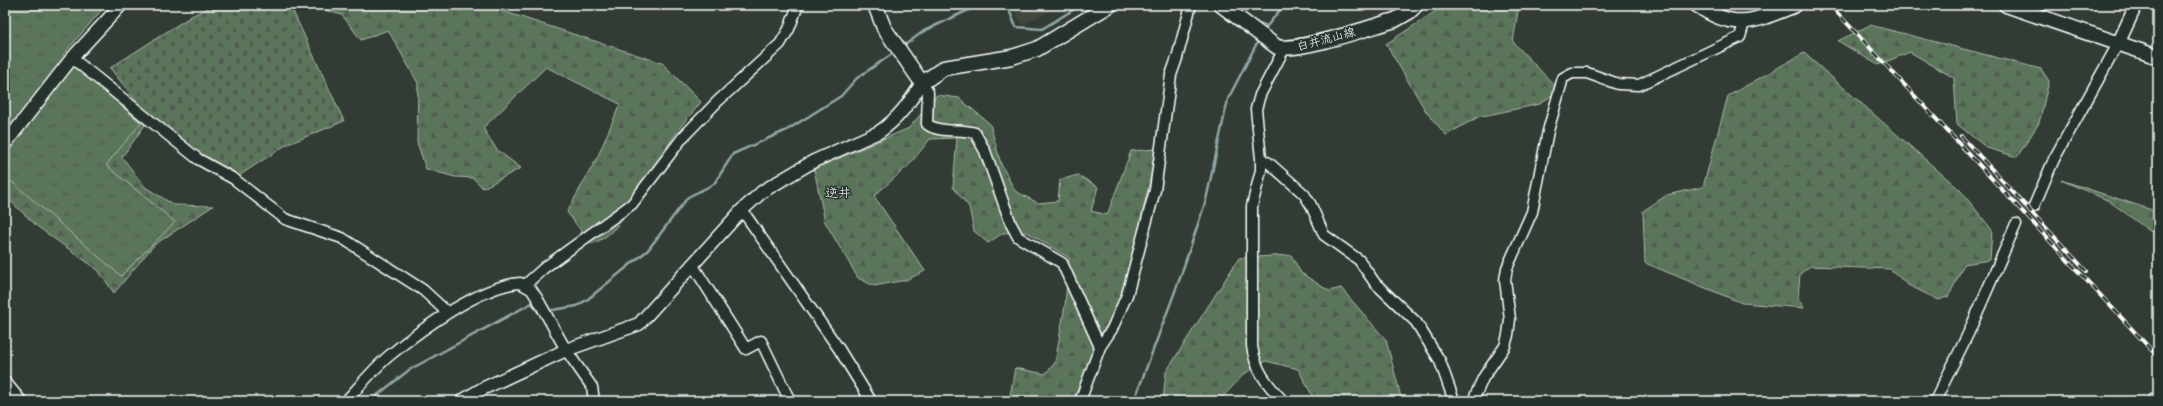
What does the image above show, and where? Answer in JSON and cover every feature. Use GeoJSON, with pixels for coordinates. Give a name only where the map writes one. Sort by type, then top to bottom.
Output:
{"type":"FeatureCollection","features":[{"type":"Feature","properties":{"kind":"main road"},"geometry":{"type":"LineString","coordinates":[[875,5],[884,28],[922,83],[944,68],[1012,57],[1037,48],[1110,5]]}},
{"type":"Feature","properties":{"kind":"main road","name":"白井流山線"},"geometry":{"type":"LineString","coordinates":[[1221,5],[1277,47],[1284,49],[1395,20],[1409,12],[1416,5]]}},
{"type":"Feature","properties":{"kind":"main road"},"geometry":{"type":"LineString","coordinates":[[1697,5],[1724,19],[1744,23],[1760,20],[1795,5]]}},
{"type":"Feature","properties":{"kind":"main road"},"geometry":{"type":"LineString","coordinates":[[2006,5],[2158,57]]}},
{"type":"Feature","properties":{"kind":"street"},"geometry":{"type":"LineString","coordinates":[[5,144],[72,58],[121,5]]}},
{"type":"Feature","properties":{"kind":"street"},"geometry":{"type":"LineString","coordinates":[[525,285],[544,268],[632,204],[683,137],[718,101],[780,44],[789,29],[798,5]]}},
{"type":"Feature","properties":{"kind":"street"},"geometry":{"type":"LineString","coordinates":[[1080,401],[1100,346],[1112,329],[1127,294],[1155,190],[1171,75],[1191,5]]}},
{"type":"Feature","properties":{"kind":"street"},"geometry":{"type":"LineString","coordinates":[[2034,206],[2054,159],[2118,44],[2136,5]]}},
{"type":"Feature","properties":{"kind":"street"},"geometry":{"type":"LineString","coordinates":[[1473,401],[1483,378],[1505,346],[1510,319],[1505,280],[1507,268],[1532,212],[1537,195],[1548,131],[1563,78],[1572,73],[1587,73],[1627,85],[1644,84],[1740,37],[1744,23]]}},
{"type":"Feature","properties":{"kind":"street"},"geometry":{"type":"LineString","coordinates":[[1283,401],[1259,373],[1254,361],[1252,346],[1252,206],[1261,170],[1256,109],[1260,95],[1284,49]]}},
{"type":"Feature","properties":{"kind":"street"},"geometry":{"type":"LineString","coordinates":[[72,58],[198,159],[234,179],[285,219],[342,238],[423,290],[448,313]]}},
{"type":"Feature","properties":{"kind":"street"},"geometry":{"type":"LineString","coordinates":[[462,401],[482,389],[566,350],[639,324],[742,210],[763,192],[783,179],[888,126],[906,108],[922,83],[928,92],[927,124],[934,129],[964,129],[975,133],[985,151],[1011,224],[1018,237],[1062,263],[1100,346]]}},
{"type":"Feature","properties":{"kind":"street"},"geometry":{"type":"LineString","coordinates":[[1261,159],[1269,163],[1304,194],[1311,205],[1324,235],[1359,260],[1375,283],[1416,322],[1440,361],[1454,401]]}},
{"type":"Feature","properties":{"kind":"street"},"geometry":{"type":"LineString","coordinates":[[742,210],[839,349],[871,401]]}},
{"type":"Feature","properties":{"kind":"street"},"geometry":{"type":"LineString","coordinates":[[1936,401],[1968,334],[2016,224]]}},
{"type":"Feature","properties":{"kind":"street"},"geometry":{"type":"LineString","coordinates":[[692,264],[746,350],[761,341],[790,401]]}},
{"type":"Feature","properties":{"kind":"street"},"geometry":{"type":"LineString","coordinates":[[346,401],[390,355],[448,313],[492,291],[513,284],[525,285],[531,289],[566,350],[592,387],[594,401]]}},
{"type":"Feature","properties":{"kind":"street"},"geometry":{"type":"LineString","coordinates":[[5,383],[20,401]]}},
{"type":"Feature","properties":{"kind":"street"},"geometry":{"type":"LineString","coordinates":[[2152,401],[2154,399],[2156,401]]}},
{"type":"Feature","properties":{"kind":"shaded area"},"geometry":{"type":"Polygon","coordinates":[[[1010,5],[1064,5],[1022,24],[1010,5]]]}},
{"type":"Feature","properties":{"kind":"green space"},"geometry":{"type":"Polygon","coordinates":[[[5,5],[106,5],[63,55],[141,123],[106,165],[175,222],[121,276],[5,176],[5,5]]]}},
{"type":"Feature","properties":{"kind":"green space"},"geometry":{"type":"Polygon","coordinates":[[[215,5],[290,5],[344,121],[286,145],[234,179],[156,126],[110,68],[193,15],[215,5]]]}},
{"type":"Feature","properties":{"kind":"green space"},"geometry":{"type":"Polygon","coordinates":[[[307,5],[484,5],[662,63],[701,102],[676,133],[628,213],[604,238],[591,244],[567,212],[598,156],[620,104],[546,67],[483,128],[497,150],[521,168],[483,188],[473,178],[455,177],[426,169],[417,142],[418,83],[388,30],[361,40],[342,15],[307,5]]]}},
{"type":"Feature","properties":{"kind":"green space"},"geometry":{"type":"Polygon","coordinates":[[[1445,5],[1519,5],[1513,42],[1559,90],[1540,104],[1478,117],[1446,135],[1427,113],[1386,44],[1445,5]]]}},
{"type":"Feature","properties":{"kind":"green space"},"geometry":{"type":"Polygon","coordinates":[[[1870,25],[2041,69],[2049,81],[2039,123],[2017,157],[1987,148],[1957,124],[1954,78],[1910,52],[1878,65],[1838,41],[1870,25]]]}},
{"type":"Feature","properties":{"kind":"green space"},"geometry":{"type":"Polygon","coordinates":[[[1804,53],[1960,190],[1992,230],[1990,260],[1964,264],[1949,296],[1939,300],[1908,285],[1890,269],[1810,266],[1800,274],[1798,298],[1804,308],[1742,303],[1645,263],[1643,211],[1667,195],[1703,187],[1728,96],[1804,53]]]}},
{"type":"Feature","properties":{"kind":"green space"},"geometry":{"type":"Polygon","coordinates":[[[80,72],[145,125],[122,157],[145,187],[174,205],[213,206],[154,245],[114,293],[98,270],[38,227],[5,196],[5,159],[80,72]]]}},
{"type":"Feature","properties":{"kind":"green space"},"geometry":{"type":"Polygon","coordinates":[[[937,95],[959,98],[990,124],[1001,164],[1015,191],[1038,203],[1058,201],[1060,180],[1078,175],[1098,187],[1091,211],[1107,215],[1131,151],[1157,149],[1138,232],[1118,305],[1093,349],[1076,401],[1009,401],[1015,368],[1045,374],[1055,363],[1065,305],[1069,258],[1027,232],[1003,233],[988,243],[974,231],[969,207],[953,187],[957,138],[930,139],[910,164],[874,196],[925,271],[906,280],[874,286],[858,278],[825,222],[814,169],[909,128],[937,95]]]}},
{"type":"Feature","properties":{"kind":"green space"},"geometry":{"type":"Polygon","coordinates":[[[2061,180],[2158,212],[2158,237],[2109,201],[2061,180]]]}},
{"type":"Feature","properties":{"kind":"green space"},"geometry":{"type":"Polygon","coordinates":[[[1291,255],[1301,273],[1329,291],[1341,288],[1386,340],[1402,401],[1315,401],[1298,369],[1266,361],[1244,374],[1219,401],[1163,401],[1166,372],[1239,258],[1291,255]]]}},
{"type":"Feature","properties":{"kind":"waterway"},"geometry":{"type":"LineString","coordinates":[[902,47],[924,31],[979,5]]}},
{"type":"Feature","properties":{"kind":"waterway"},"geometry":{"type":"LineString","coordinates":[[1007,5],[1016,27],[1042,29],[1081,5]]}},
{"type":"Feature","properties":{"kind":"waterway"},"geometry":{"type":"LineString","coordinates":[[1233,5],[1241,11]]}},
{"type":"Feature","properties":{"kind":"waterway"},"geometry":{"type":"LineString","coordinates":[[1263,31],[1284,5]]}},
{"type":"Feature","properties":{"kind":"waterway"},"geometry":{"type":"LineString","coordinates":[[1253,21],[1265,25]]}},
{"type":"Feature","properties":{"kind":"waterway"},"geometry":{"type":"LineString","coordinates":[[1134,401],[1180,278],[1206,200],[1228,99],[1259,39]]}},
{"type":"Feature","properties":{"kind":"waterway"},"geometry":{"type":"LineString","coordinates":[[547,311],[577,306],[588,299],[648,250],[688,197],[714,184],[733,154],[787,130],[841,96],[857,78],[895,52]]}},
{"type":"Feature","properties":{"kind":"waterway"},"geometry":{"type":"LineString","coordinates":[[370,401],[409,370],[532,303],[538,312],[542,311]]}},
{"type":"Feature","properties":{"kind":"railway"},"geometry":{"type":"LineString","coordinates":[[1830,5],[2158,357]]}},
{"type":"Feature","properties":{"kind":"railway"},"geometry":{"type":"LineString","coordinates":[[1961,136],[2086,271]]}},
{"type":"Feature","properties":{"kind":"district","name":"逆井"},"geometry":{"type":"Point","coordinates":[838,192]}}]}
